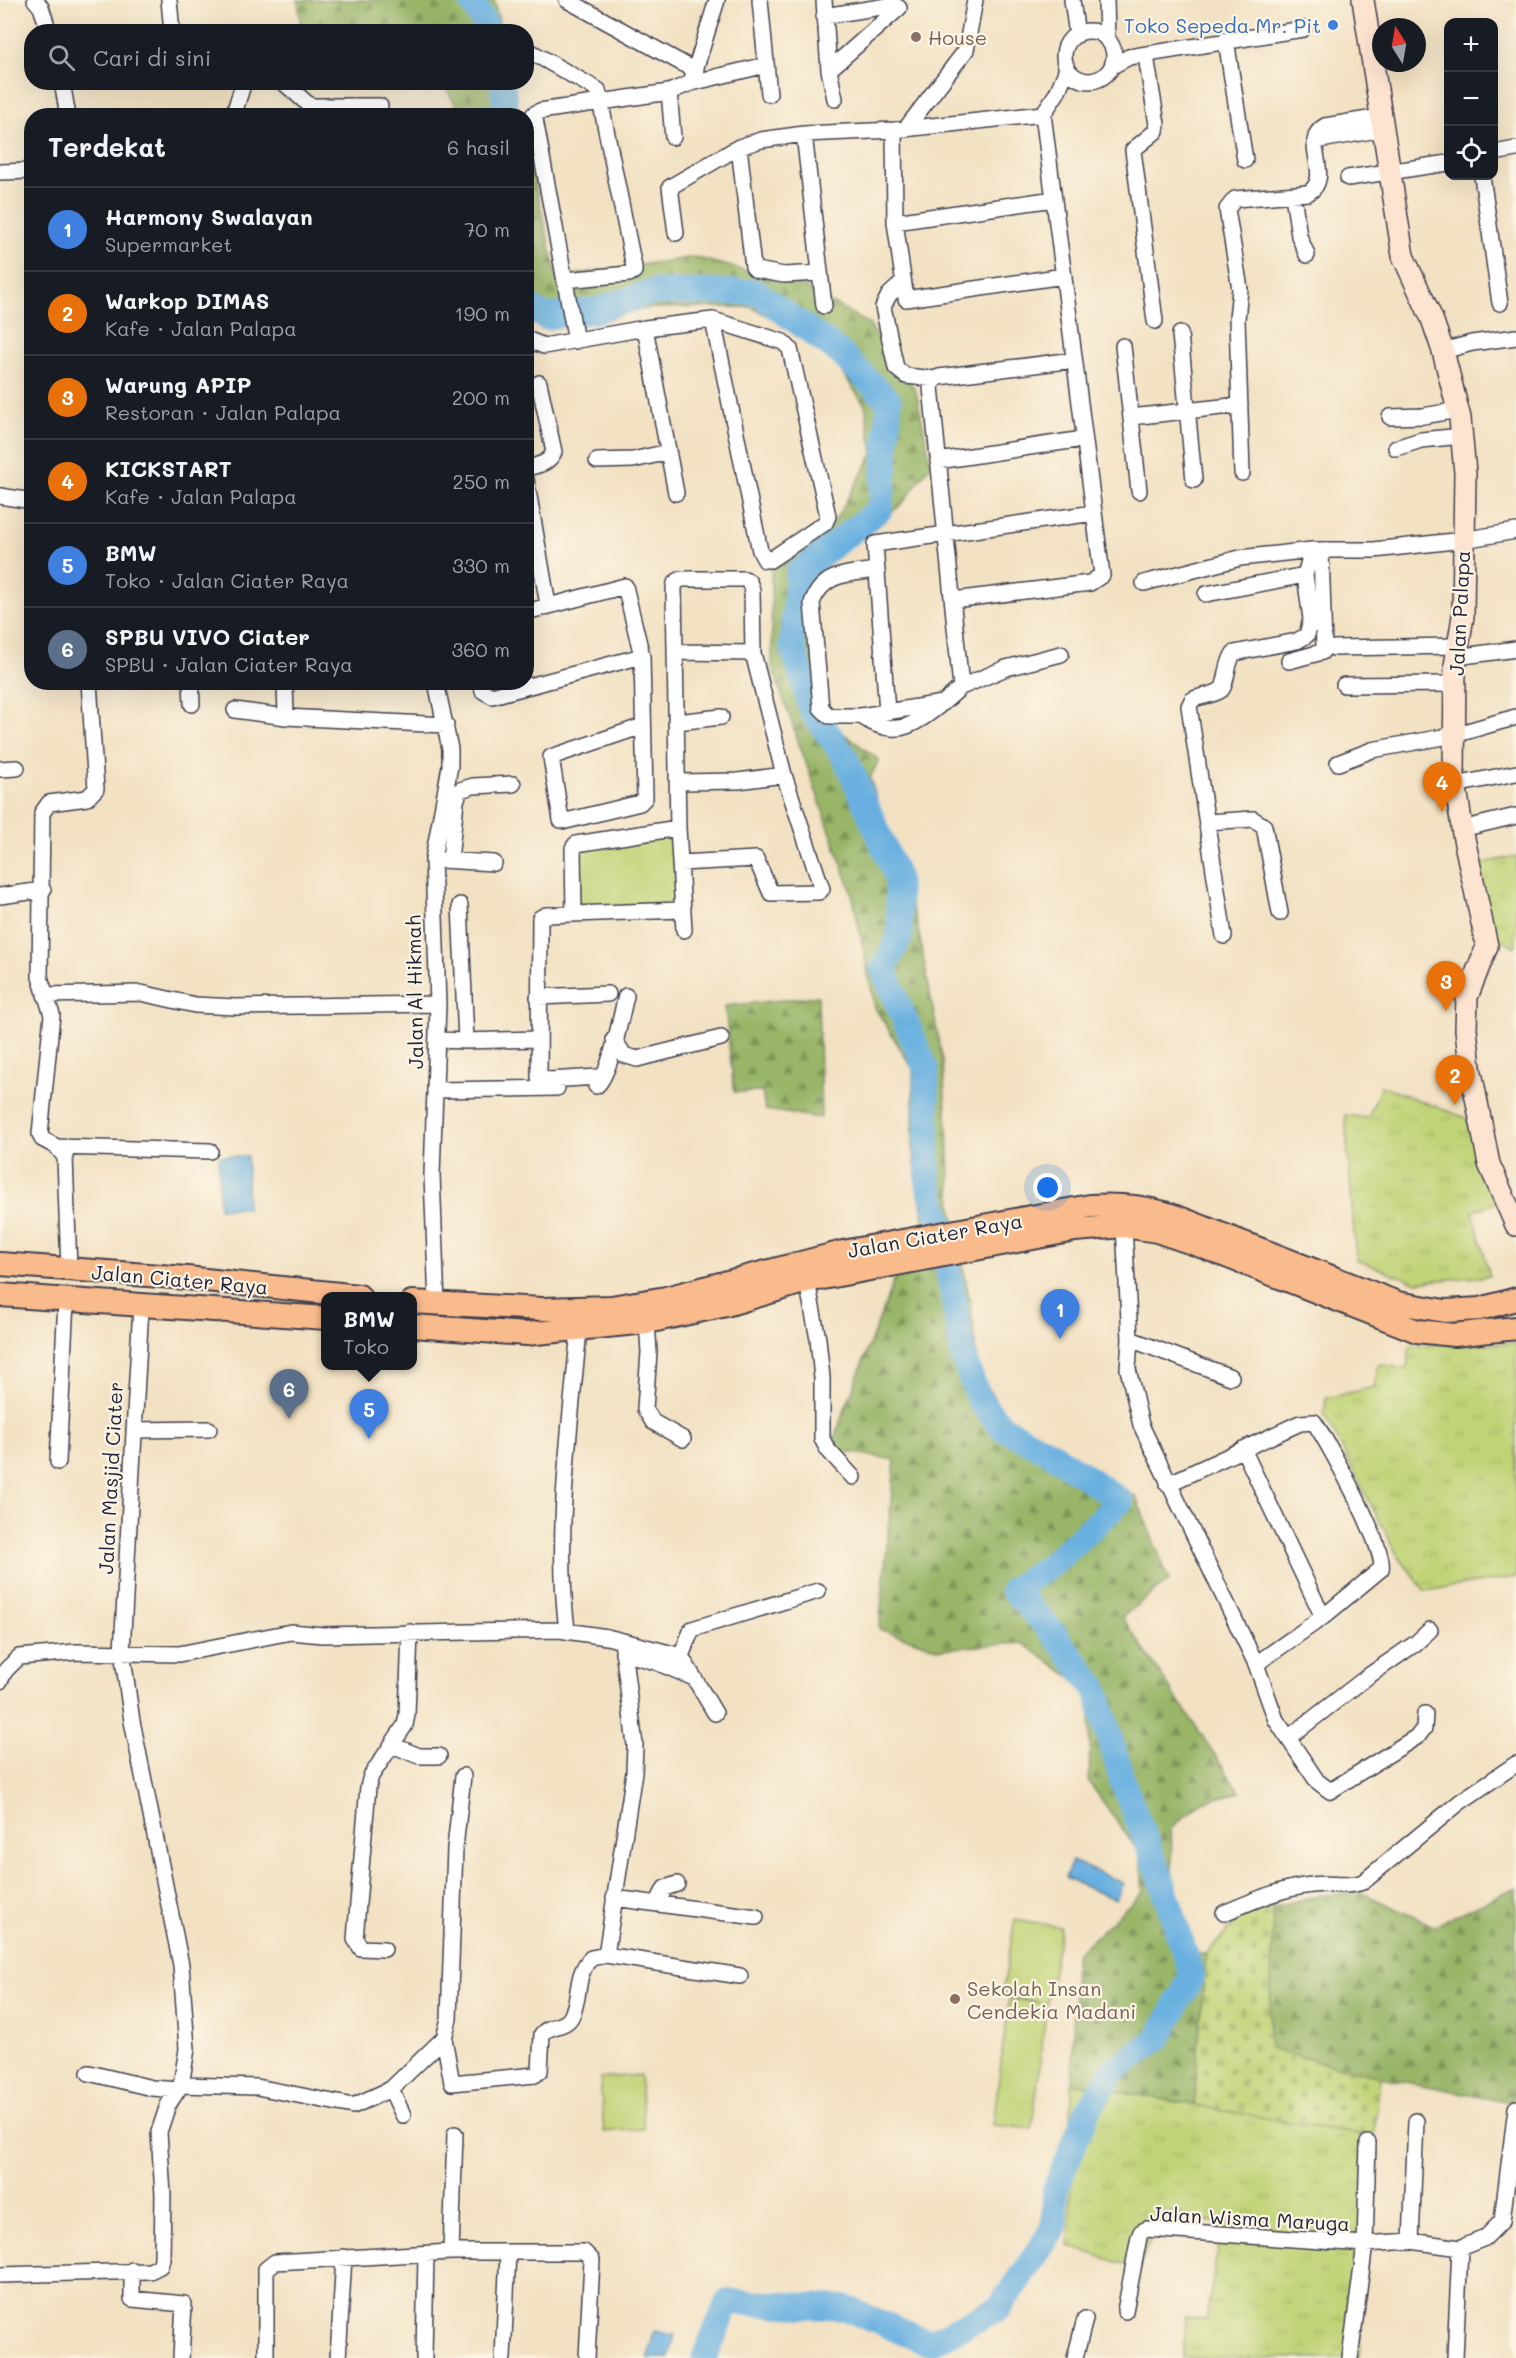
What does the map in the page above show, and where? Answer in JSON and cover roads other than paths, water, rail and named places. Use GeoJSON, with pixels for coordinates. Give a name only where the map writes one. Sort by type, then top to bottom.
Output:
{"type":"FeatureCollection","features":[{"type":"Feature","properties":{"kind":"main road","name":"Jalan Ciater Raya"},"geometry":{"type":"LineString","coordinates":[[969,1240],[1090,1206],[1124,1205],[1149,1208],[1398,1303],[1445,1311],[1480,1309],[1516,1299]]}},
{"type":"Feature","properties":{"kind":"main road","name":"Jalan Ciater Raya"},"geometry":{"type":"LineString","coordinates":[[417,1303],[542,1309],[610,1307],[666,1298],[813,1258],[920,1248],[969,1240],[1124,1226],[1157,1231],[1198,1245],[1417,1331],[1454,1335],[1516,1328]]}},
{"type":"Feature","properties":{"kind":"main road","name":"Jalan Ciater Raya"},"geometry":{"type":"LineString","coordinates":[[417,1326],[526,1334],[647,1322],[726,1305],[920,1248]]}},
{"type":"Feature","properties":{"kind":"main road","name":"Jalan Ciater Raya"},"geometry":{"type":"LineString","coordinates":[[0,1264],[187,1278],[321,1292]]}},
{"type":"Feature","properties":{"kind":"main road"},"geometry":{"type":"LineString","coordinates":[[183,1308],[187,1278]]}},
{"type":"Feature","properties":{"kind":"main road","name":"Jalan Ciater Raya"},"geometry":{"type":"LineString","coordinates":[[0,1295],[321,1318]]}},
{"type":"Feature","properties":{"kind":"street"},"geometry":{"type":"LineString","coordinates":[[35,0],[41,7],[46,24]]}},
{"type":"Feature","properties":{"kind":"street"},"geometry":{"type":"LineString","coordinates":[[169,0],[171,24]]}},
{"type":"Feature","properties":{"kind":"street"},"geometry":{"type":"LineString","coordinates":[[567,0],[694,77]]}},
{"type":"Feature","properties":{"kind":"street"},"geometry":{"type":"LineString","coordinates":[[760,0],[769,94]]}},
{"type":"Feature","properties":{"kind":"street"},"geometry":{"type":"LineString","coordinates":[[824,0],[829,70],[835,99]]}},
{"type":"Feature","properties":{"kind":"street"},"geometry":{"type":"LineString","coordinates":[[975,0],[966,50],[901,129],[896,222],[904,294],[910,299],[1064,276]]}},
{"type":"Feature","properties":{"kind":"street"},"geometry":{"type":"LineString","coordinates":[[1072,0],[1077,35]]}},
{"type":"Feature","properties":{"kind":"street"},"geometry":{"type":"LineString","coordinates":[[1106,0],[1110,52],[1100,78],[1087,81],[1072,74],[1065,49],[1077,35],[1090,32],[1110,52],[1129,57],[1303,29]]}},
{"type":"Feature","properties":{"kind":"street","name":"Jalan Palapa"},"geometry":{"type":"LineString","coordinates":[[1363,0],[1392,173],[1403,256],[1424,298],[1443,351],[1462,436],[1465,473],[1463,616],[1455,684],[1455,785],[1487,946],[1467,997],[1466,1029],[1470,1067],[1489,1164],[1516,1225]]}},
{"type":"Feature","properties":{"kind":"street"},"geometry":{"type":"LineString","coordinates":[[694,77],[713,1]]}},
{"type":"Feature","properties":{"kind":"street"},"geometry":{"type":"LineString","coordinates":[[824,16],[894,5],[899,8],[829,70]]}},
{"type":"Feature","properties":{"kind":"street"},"geometry":{"type":"LineString","coordinates":[[1226,40],[1245,160]]}},
{"type":"Feature","properties":{"kind":"street"},"geometry":{"type":"LineString","coordinates":[[534,53],[596,88],[634,271],[629,274],[565,285]]}},
{"type":"Feature","properties":{"kind":"street"},"geometry":{"type":"LineString","coordinates":[[1146,56],[1157,124],[1156,131],[1133,150],[1155,321]]}},
{"type":"Feature","properties":{"kind":"street"},"geometry":{"type":"LineString","coordinates":[[575,335],[534,116],[540,111],[669,92],[694,77],[766,65]]}},
{"type":"Feature","properties":{"kind":"street"},"geometry":{"type":"LineString","coordinates":[[953,600],[1098,580],[1102,575],[1043,114],[1072,74]]}},
{"type":"Feature","properties":{"kind":"street"},"geometry":{"type":"LineString","coordinates":[[63,90],[67,108]]}},
{"type":"Feature","properties":{"kind":"street"},"geometry":{"type":"LineString","coordinates":[[236,108],[241,90]]}},
{"type":"Feature","properties":{"kind":"street"},"geometry":{"type":"LineString","coordinates":[[292,90],[313,108]]}},
{"type":"Feature","properties":{"kind":"street"},"geometry":{"type":"LineString","coordinates":[[669,92],[673,137]]}},
{"type":"Feature","properties":{"kind":"street"},"geometry":{"type":"LineString","coordinates":[[354,108],[380,106]]}},
{"type":"Feature","properties":{"kind":"street"},"geometry":{"type":"LineString","coordinates":[[676,233],[670,187],[739,147],[761,140],[804,134],[901,129],[1043,114]]}},
{"type":"Feature","properties":{"kind":"street"},"geometry":{"type":"LineString","coordinates":[[1242,473],[1237,319],[1240,289],[1227,209],[1235,199],[1308,193],[1320,181],[1315,141],[1382,123]]}},
{"type":"Feature","properties":{"kind":"street"},"geometry":{"type":"LineString","coordinates":[[804,134],[824,306]]}},
{"type":"Feature","properties":{"kind":"street"},"geometry":{"type":"LineString","coordinates":[[739,147],[753,267],[756,270],[784,276],[820,273]]}},
{"type":"Feature","properties":{"kind":"street"},"geometry":{"type":"LineString","coordinates":[[1498,152],[1516,149]]}},
{"type":"Feature","properties":{"kind":"street"},"geometry":{"type":"LineString","coordinates":[[1348,178],[1392,173],[1444,163]]}},
{"type":"Feature","properties":{"kind":"street"},"geometry":{"type":"LineString","coordinates":[[0,172],[24,171]]}},
{"type":"Feature","properties":{"kind":"street"},"geometry":{"type":"LineString","coordinates":[[1483,180],[1500,303]]}},
{"type":"Feature","properties":{"kind":"street"},"geometry":{"type":"LineString","coordinates":[[1293,195],[1299,236],[1307,255]]}},
{"type":"Feature","properties":{"kind":"street"},"geometry":{"type":"LineString","coordinates":[[896,222],[1054,199]]}},
{"type":"Feature","properties":{"kind":"street"},"geometry":{"type":"LineString","coordinates":[[902,283],[889,296],[883,307],[896,368],[906,376],[936,379],[1074,360]]}},
{"type":"Feature","properties":{"kind":"street"},"geometry":{"type":"LineString","coordinates":[[534,342],[544,346],[575,335],[713,320],[783,342],[790,349],[793,358],[828,516],[825,523],[770,560],[765,560],[760,551],[713,320]]}},
{"type":"Feature","properties":{"kind":"street"},"geometry":{"type":"LineString","coordinates":[[1472,343],[1486,334],[1516,327]]}},
{"type":"Feature","properties":{"kind":"street"},"geometry":{"type":"LineString","coordinates":[[645,328],[676,493]]}},
{"type":"Feature","properties":{"kind":"street"},"geometry":{"type":"LineString","coordinates":[[1180,334],[1194,480]]}},
{"type":"Feature","properties":{"kind":"street"},"geometry":{"type":"LineString","coordinates":[[1443,351],[1472,343],[1516,337]]}},
{"type":"Feature","properties":{"kind":"street"},"geometry":{"type":"LineString","coordinates":[[1123,346],[1139,491]]}},
{"type":"Feature","properties":{"kind":"street"},"geometry":{"type":"LineString","coordinates":[[936,379],[931,387],[961,687]]}},
{"type":"Feature","properties":{"kind":"street"},"geometry":{"type":"LineString","coordinates":[[534,466],[550,460],[554,452],[536,393]]}},
{"type":"Feature","properties":{"kind":"street"},"geometry":{"type":"LineString","coordinates":[[1131,417],[1240,405]]}},
{"type":"Feature","properties":{"kind":"street"},"geometry":{"type":"LineString","coordinates":[[1390,417],[1423,416],[1458,411]]}},
{"type":"Feature","properties":{"kind":"street"},"geometry":{"type":"LineString","coordinates":[[1396,448],[1421,440],[1462,436]]}},
{"type":"Feature","properties":{"kind":"street"},"geometry":{"type":"LineString","coordinates":[[938,461],[1083,439]]}},
{"type":"Feature","properties":{"kind":"street"},"geometry":{"type":"LineString","coordinates":[[597,461],[633,460],[668,452]]}},
{"type":"Feature","properties":{"kind":"street"},"geometry":{"type":"LineString","coordinates":[[0,496],[24,500]]}},
{"type":"Feature","properties":{"kind":"street"},"geometry":{"type":"LineString","coordinates":[[887,712],[875,544],[1094,513]]}},
{"type":"Feature","properties":{"kind":"street"},"geometry":{"type":"LineString","coordinates":[[1144,583],[1240,558],[1316,550],[1374,550],[1463,540],[1516,531]]}},
{"type":"Feature","properties":{"kind":"street"},"geometry":{"type":"LineString","coordinates":[[1224,936],[1190,706],[1192,700],[1219,692],[1224,687],[1228,661],[1234,653],[1297,641],[1307,635],[1311,619],[1305,575],[1316,550]]}},
{"type":"Feature","properties":{"kind":"street"},"geometry":{"type":"LineString","coordinates":[[1289,660],[1322,652],[1324,648],[1316,550]]}},
{"type":"Feature","properties":{"kind":"street"},"geometry":{"type":"LineString","coordinates":[[534,551],[548,605]]}},
{"type":"Feature","properties":{"kind":"street"},"geometry":{"type":"LineString","coordinates":[[877,570],[836,575],[827,579],[817,590],[812,603],[821,708],[829,716],[861,716],[943,704]]}},
{"type":"Feature","properties":{"kind":"street"},"geometry":{"type":"LineString","coordinates":[[1206,594],[1305,575]]}},
{"type":"Feature","properties":{"kind":"street"},"geometry":{"type":"LineString","coordinates":[[681,863],[756,859],[771,893],[821,891],[822,885],[784,775],[753,653],[750,582],[739,579],[681,579],[675,583],[678,828],[681,910],[684,930]]}},
{"type":"Feature","properties":{"kind":"street"},"geometry":{"type":"LineString","coordinates":[[534,609],[625,586],[642,656],[643,726],[643,802],[566,821],[561,820],[551,758],[643,726]]}},
{"type":"Feature","properties":{"kind":"street"},"geometry":{"type":"LineString","coordinates":[[1334,648],[1457,652],[1516,649]]}},
{"type":"Feature","properties":{"kind":"street"},"geometry":{"type":"LineString","coordinates":[[676,652],[753,653]]}},
{"type":"Feature","properties":{"kind":"street"},"geometry":{"type":"LineString","coordinates":[[861,716],[888,730],[907,726],[922,719],[943,704],[961,687],[1006,668],[1061,654]]}},
{"type":"Feature","properties":{"kind":"street"},"geometry":{"type":"LineString","coordinates":[[534,685],[642,656]]}},
{"type":"Feature","properties":{"kind":"street"},"geometry":{"type":"LineString","coordinates":[[1344,685],[1455,684]]}},
{"type":"Feature","properties":{"kind":"street"},"geometry":{"type":"LineString","coordinates":[[69,1270],[65,1157],[57,1147],[42,1139],[40,1134],[52,1015],[40,977],[44,808],[54,802],[87,798],[96,789],[90,690]]}},
{"type":"Feature","properties":{"kind":"street"},"geometry":{"type":"LineString","coordinates":[[191,690],[192,704]]}},
{"type":"Feature","properties":{"kind":"street"},"geometry":{"type":"LineString","coordinates":[[285,690],[286,717]]}},
{"type":"Feature","properties":{"kind":"street","name":"Jalan Al Hikmah"},"geometry":{"type":"LineString","coordinates":[[437,1305],[432,1175],[438,1004],[432,860],[450,766],[449,737],[438,690]]}},
{"type":"Feature","properties":{"kind":"street"},"geometry":{"type":"LineString","coordinates":[[483,690],[492,696],[514,690]]}},
{"type":"Feature","properties":{"kind":"street"},"geometry":{"type":"LineString","coordinates":[[236,710],[286,717],[446,725]]}},
{"type":"Feature","properties":{"kind":"street"},"geometry":{"type":"LineString","coordinates":[[677,722],[721,717]]}},
{"type":"Feature","properties":{"kind":"street"},"geometry":{"type":"LineString","coordinates":[[1338,763],[1372,750],[1454,735],[1516,717]]}},
{"type":"Feature","properties":{"kind":"street"},"geometry":{"type":"LineString","coordinates":[[0,768],[17,768]]}},
{"type":"Feature","properties":{"kind":"street"},"geometry":{"type":"LineString","coordinates":[[1455,785],[1516,773]]}},
{"type":"Feature","properties":{"kind":"street"},"geometry":{"type":"LineString","coordinates":[[678,782],[738,781],[784,775]]}},
{"type":"Feature","properties":{"kind":"street"},"geometry":{"type":"LineString","coordinates":[[450,860],[456,801],[460,790],[473,786],[513,784]]}},
{"type":"Feature","properties":{"kind":"street"},"geometry":{"type":"LineString","coordinates":[[1473,826],[1516,816]]}},
{"type":"Feature","properties":{"kind":"street"},"geometry":{"type":"LineString","coordinates":[[1208,822],[1253,819],[1264,826],[1280,913]]}},
{"type":"Feature","properties":{"kind":"street"},"geometry":{"type":"LineString","coordinates":[[574,914],[573,848],[576,844],[678,828]]}},
{"type":"Feature","properties":{"kind":"street"},"geometry":{"type":"LineString","coordinates":[[432,860],[494,863]]}},
{"type":"Feature","properties":{"kind":"street"},"geometry":{"type":"LineString","coordinates":[[0,896],[43,890]]}},
{"type":"Feature","properties":{"kind":"street"},"geometry":{"type":"LineString","coordinates":[[460,905],[466,1041]]}},
{"type":"Feature","properties":{"kind":"street"},"geometry":{"type":"LineString","coordinates":[[598,1077],[541,1079],[538,1074],[540,918],[546,915],[681,910]]}},
{"type":"Feature","properties":{"kind":"street"},"geometry":{"type":"LineString","coordinates":[[45,995],[141,993],[195,1005],[236,1007],[438,1004]]}},
{"type":"Feature","properties":{"kind":"street"},"geometry":{"type":"LineString","coordinates":[[538,998],[608,994]]}},
{"type":"Feature","properties":{"kind":"street"},"geometry":{"type":"LineString","coordinates":[[436,1090],[595,1087],[602,1082],[626,996]]}},
{"type":"Feature","properties":{"kind":"street"},"geometry":{"type":"LineString","coordinates":[[614,1039],[624,1054],[637,1059],[722,1038]]}},
{"type":"Feature","properties":{"kind":"street"},"geometry":{"type":"LineString","coordinates":[[438,1040],[538,1039]]}},
{"type":"Feature","properties":{"kind":"street"},"geometry":{"type":"LineString","coordinates":[[57,1147],[210,1151]]}},
{"type":"Feature","properties":{"kind":"street"},"geometry":{"type":"LineString","coordinates":[[1124,1226],[1130,1339],[1128,1369],[1133,1399],[1168,1485],[1256,1664],[1269,1703],[1288,1738],[1317,1781],[1330,1791],[1418,1736],[1424,1728],[1425,1714]]}},
{"type":"Feature","properties":{"kind":"street"},"geometry":{"type":"LineString","coordinates":[[807,1281],[821,1368],[822,1439],[828,1450],[853,1477]]}},
{"type":"Feature","properties":{"kind":"street"},"geometry":{"type":"LineString","coordinates":[[58,1462],[66,1300]]}},
{"type":"Feature","properties":{"kind":"street","name":"Jalan Masjid Ciater"},"geometry":{"type":"LineString","coordinates":[[132,2270],[156,2269],[162,2259],[159,2132],[168,2105],[180,2088],[187,2049],[181,1965],[132,1721],[122,1651],[141,1306]]}},
{"type":"Feature","properties":{"kind":"street"},"geometry":{"type":"LineString","coordinates":[[647,1322],[649,1352],[645,1409],[653,1422],[683,1439]]}},
{"type":"Feature","properties":{"kind":"street"},"geometry":{"type":"LineString","coordinates":[[567,1631],[562,1581],[562,1507],[579,1329]]}},
{"type":"Feature","properties":{"kind":"street"},"geometry":{"type":"LineString","coordinates":[[1130,1339],[1231,1377]]}},
{"type":"Feature","properties":{"kind":"street"},"geometry":{"type":"LineString","coordinates":[[1168,1485],[1300,1423],[1314,1422],[1376,1537],[1383,1561],[1381,1569],[1323,1617],[1256,1664]]}},
{"type":"Feature","properties":{"kind":"street"},"geometry":{"type":"LineString","coordinates":[[134,1430],[209,1429]]}},
{"type":"Feature","properties":{"kind":"street"},"geometry":{"type":"LineString","coordinates":[[1243,1449],[1323,1617]]}},
{"type":"Feature","properties":{"kind":"street"},"geometry":{"type":"LineString","coordinates":[[681,1656],[692,1629],[818,1591]]}},
{"type":"Feature","properties":{"kind":"street"},"geometry":{"type":"LineString","coordinates":[[1288,1738],[1367,1677],[1416,1643],[1430,1630]]}},
{"type":"Feature","properties":{"kind":"street"},"geometry":{"type":"LineString","coordinates":[[2,1674],[19,1657],[122,1651],[179,1654],[291,1632],[323,1635],[567,1631],[622,1647],[681,1656]]}},
{"type":"Feature","properties":{"kind":"street"},"geometry":{"type":"LineString","coordinates":[[384,1949],[361,1948],[355,1939],[368,1787],[371,1776],[392,1745],[408,1715],[410,1632]]}},
{"type":"Feature","properties":{"kind":"street"},"geometry":{"type":"LineString","coordinates":[[622,1647],[694,1678]]}},
{"type":"Feature","properties":{"kind":"street"},"geometry":{"type":"LineString","coordinates":[[606,1955],[634,1772],[635,1745],[622,1647]]}},
{"type":"Feature","properties":{"kind":"street"},"geometry":{"type":"LineString","coordinates":[[681,1656],[715,1713]]}},
{"type":"Feature","properties":{"kind":"street"},"geometry":{"type":"LineString","coordinates":[[392,1745],[419,1756],[439,1756]]}},
{"type":"Feature","properties":{"kind":"street"},"geometry":{"type":"LineString","coordinates":[[1224,1913],[1294,1887],[1316,1884],[1345,1886],[1363,1882],[1460,1802],[1516,1764]]}},
{"type":"Feature","properties":{"kind":"street"},"geometry":{"type":"LineString","coordinates":[[463,1776],[455,1848],[449,2019],[444,2038],[452,2083],[539,2074],[542,2034],[568,2020],[583,1965],[591,1958],[606,1955],[740,1976]]}},
{"type":"Feature","properties":{"kind":"street"},"geometry":{"type":"LineString","coordinates":[[657,1904],[665,1888],[677,1884]]}},
{"type":"Feature","properties":{"kind":"street"},"geometry":{"type":"LineString","coordinates":[[614,1898],[756,1917]]}},
{"type":"Feature","properties":{"kind":"street"},"geometry":{"type":"LineString","coordinates":[[89,2073],[152,2088],[257,2087],[353,2106],[391,2089],[444,2038]]}},
{"type":"Feature","properties":{"kind":"street"},"geometry":{"type":"LineString","coordinates":[[391,2089],[403,2115]]}},
{"type":"Feature","properties":{"kind":"street"},"geometry":{"type":"LineString","coordinates":[[1455,2358],[1460,2248],[1485,2238],[1502,2222],[1516,2108]]}},
{"type":"Feature","properties":{"kind":"street"},"geometry":{"type":"LineString","coordinates":[[1411,2241],[1416,2121]]}},
{"type":"Feature","properties":{"kind":"street"},"geometry":{"type":"LineString","coordinates":[[452,2252],[455,2134]]}},
{"type":"Feature","properties":{"kind":"street"},"geometry":{"type":"LineString","coordinates":[[1350,2358],[1365,2244],[1368,2143]]}},
{"type":"Feature","properties":{"kind":"street","name":"Jalan Wisma Maruga"},"geometry":{"type":"LineString","coordinates":[[1125,2311],[1139,2236],[1147,2229],[1365,2244],[1411,2241],[1460,2248]]}},
{"type":"Feature","properties":{"kind":"street"},"geometry":{"type":"LineString","coordinates":[[266,2358],[266,2269],[275,2262],[452,2252],[584,2252],[590,2255],[592,2260],[586,2358]]}},
{"type":"Feature","properties":{"kind":"street"},"geometry":{"type":"LineString","coordinates":[[503,2358],[508,2252]]}},
{"type":"Feature","properties":{"kind":"street"},"geometry":{"type":"LineString","coordinates":[[424,2358],[426,2254]]}},
{"type":"Feature","properties":{"kind":"street"},"geometry":{"type":"LineString","coordinates":[[338,2358],[344,2258]]}},
{"type":"Feature","properties":{"kind":"street"},"geometry":{"type":"LineString","coordinates":[[0,2275],[132,2270],[132,2299],[184,2304],[181,2358]]}},
{"type":"Feature","properties":{"kind":"street"},"geometry":{"type":"LineString","coordinates":[[1075,2358],[1085,2319]]}},
{"type":"Feature","properties":{"kind":"water"},"geometry":{"type":"Polygon","coordinates":[[[219,1156],[247,1156],[247,1208],[219,1208],[219,1156]]]}},
{"type":"Feature","properties":{"kind":"water"},"geometry":{"type":"Polygon","coordinates":[[[1072,1861],[1123,1883],[1116,1900],[1065,1878],[1072,1861]]]}},
{"type":"Feature","properties":{"kind":"water"},"geometry":{"type":"Polygon","coordinates":[[[654,2331],[675,2335],[669,2358],[648,2358],[654,2331]]]}},
{"type":"Feature","properties":{"kind":"waterway"},"geometry":{"type":"LineString","coordinates":[[471,0],[485,24]]}},
{"type":"Feature","properties":{"kind":"waterway"},"geometry":{"type":"LineString","coordinates":[[503,90],[506,108]]}},
{"type":"Feature","properties":{"kind":"waterway"},"geometry":{"type":"LineString","coordinates":[[534,310],[545,317],[597,310],[652,292],[756,292],[839,352],[889,401],[880,509],[798,573],[792,645],[812,711],[845,757],[897,877],[900,937],[883,969],[926,1069],[928,1183],[940,1220],[964,1360],[980,1401],[1003,1428],[1051,1453],[1121,1501],[1048,1567],[1013,1590],[1053,1633],[1096,1689],[1123,1783],[1161,1878],[1192,1976],[1159,2038],[1114,2070],[1088,2110],[1055,2190],[1054,2228],[999,2308],[929,2343],[845,2308],[728,2302],[704,2358]]}},
{"type":"Feature","properties":{"kind":"place","name":"Toko Sepeda Mr. Pit"},"geometry":{"type":"Point","coordinates":[1333,25]}},
{"type":"Feature","properties":{"kind":"place","name":"House"},"geometry":{"type":"Point","coordinates":[916,37]}},
{"type":"Feature","properties":{"kind":"place","name":"KICKSTART"},"geometry":{"type":"Point","coordinates":[1442,812]}},
{"type":"Feature","properties":{"kind":"place","name":"Warung APIP"},"geometry":{"type":"Point","coordinates":[1446,1011]}},
{"type":"Feature","properties":{"kind":"place","name":"Warkop DIMAS"},"geometry":{"type":"Point","coordinates":[1455,1105]}},
{"type":"Feature","properties":{"kind":"place","name":"Harmony Swalayan"},"geometry":{"type":"Point","coordinates":[1060,1339]}},
{"type":"Feature","properties":{"kind":"place","name":"SPBU VIVO Ciater"},"geometry":{"type":"Point","coordinates":[289,1419]}},
{"type":"Feature","properties":{"kind":"place","name":"BMW"},"geometry":{"type":"Point","coordinates":[369,1439]}},
{"type":"Feature","properties":{"kind":"place","name":"Sekolah Insan Cendekia Madani"},"geometry":{"type":"Point","coordinates":[955,1999]}}]}
